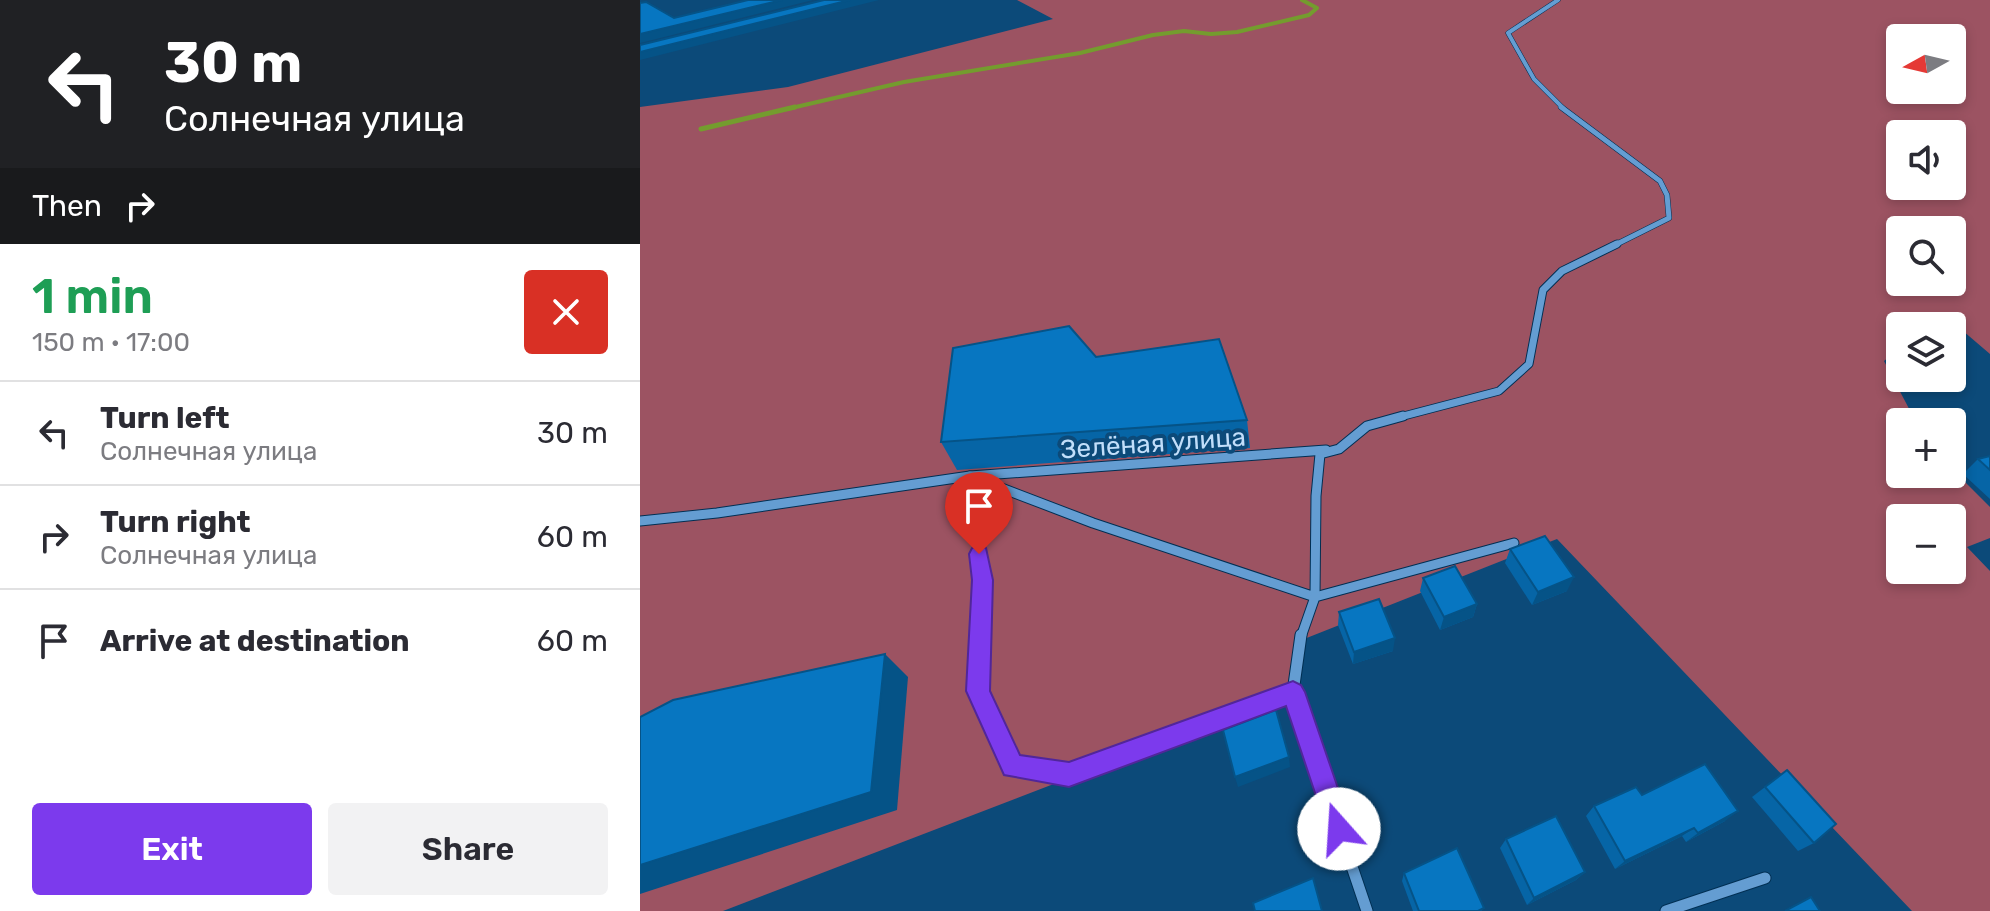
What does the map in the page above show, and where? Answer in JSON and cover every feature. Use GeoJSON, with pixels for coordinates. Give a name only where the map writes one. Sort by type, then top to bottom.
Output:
{"type":"FeatureCollection","features":[{"type":"Feature","properties":{"kind":"street"},"geometry":{"type":"LineString","coordinates":[[1367,911],[1293,692],[1299,641],[1315,597],[1316,496],[1320,454],[1339,449],[1367,426],[1499,391],[1529,364],[1543,290],[1562,271],[1669,218],[1667,195],[1660,181],[1539,88],[1515,52],[1508,33],[1558,0]]}},
{"type":"Feature","properties":{"kind":"street","name":"Зелёная улица"},"geometry":{"type":"LineString","coordinates":[[640,521],[717,513],[970,476],[1339,449]]}},
{"type":"Feature","properties":{"kind":"street"},"geometry":{"type":"LineString","coordinates":[[1293,692],[1069,774],[1013,766],[978,691],[982,580],[970,476],[1093,523],[1315,597],[1514,543]]}},
{"type":"Feature","properties":{"kind":"street"},"geometry":{"type":"LineString","coordinates":[[1666,911],[1765,878]]}},
{"type":"Feature","properties":{"kind":"shaded area"},"geometry":{"type":"Polygon","coordinates":[[[1017,0],[1990,0],[1990,354],[1966,334],[1966,312],[1886,312],[1884,361],[1886,392],[1900,392],[1909,408],[1886,408],[1886,488],[1966,488],[1966,483],[1990,507],[1990,538],[1967,547],[1990,571],[1990,911],[1912,911],[1557,539],[1299,641],[1293,692],[723,911],[640,911],[640,107],[788,87],[1053,19],[1017,0]]]}},
{"type":"Feature","properties":{"kind":"building"},"geometry":{"type":"Polygon","coordinates":[[[748,0],[782,0],[640,34],[640,3],[646,2],[674,18],[748,0]]]}},
{"type":"Feature","properties":{"kind":"building"},"geometry":{"type":"Polygon","coordinates":[[[824,0],[850,0],[640,52],[640,45],[824,0]]]}},
{"type":"Feature","properties":{"kind":"building"},"geometry":{"type":"Polygon","coordinates":[[[1069,326],[1096,357],[1219,339],[1247,420],[941,442],[953,348],[1069,326]]]}},
{"type":"Feature","properties":{"kind":"building"},"geometry":{"type":"Polygon","coordinates":[[[1990,456],[1990,470],[1978,459],[1990,456]]]}},
{"type":"Feature","properties":{"kind":"building"},"geometry":{"type":"Polygon","coordinates":[[[1545,536],[1574,577],[1538,592],[1510,549],[1545,536]]]}},
{"type":"Feature","properties":{"kind":"building"},"geometry":{"type":"Polygon","coordinates":[[[1455,566],[1477,604],[1444,617],[1423,578],[1455,566]]]}},
{"type":"Feature","properties":{"kind":"building"},"geometry":{"type":"Polygon","coordinates":[[[1379,599],[1395,638],[1354,652],[1339,612],[1379,599]]]}},
{"type":"Feature","properties":{"kind":"building"},"geometry":{"type":"Polygon","coordinates":[[[885,654],[871,792],[640,865],[640,717],[673,700],[885,654]]]}},
{"type":"Feature","properties":{"kind":"building"},"geometry":{"type":"Polygon","coordinates":[[[1276,710],[1289,757],[1235,777],[1223,730],[1276,710]]]}},
{"type":"Feature","properties":{"kind":"building"},"geometry":{"type":"Polygon","coordinates":[[[1705,764],[1738,811],[1698,833],[1694,828],[1625,861],[1594,806],[1636,787],[1642,795],[1705,764]]]}},
{"type":"Feature","properties":{"kind":"building"},"geometry":{"type":"Polygon","coordinates":[[[1787,770],[1836,824],[1814,843],[1765,787],[1787,770]]]}},
{"type":"Feature","properties":{"kind":"building"},"geometry":{"type":"Polygon","coordinates":[[[1556,816],[1585,872],[1534,898],[1506,839],[1556,816]]]}},
{"type":"Feature","properties":{"kind":"building"},"geometry":{"type":"Polygon","coordinates":[[[1457,848],[1484,908],[1478,911],[1419,911],[1404,873],[1457,848]]]}},
{"type":"Feature","properties":{"kind":"building"},"geometry":{"type":"Polygon","coordinates":[[[1313,878],[1322,911],[1255,911],[1253,903],[1313,878]]]}},
{"type":"Feature","properties":{"kind":"building"},"geometry":{"type":"Polygon","coordinates":[[[1811,897],[1820,911],[1785,911],[1811,897]]]}},
{"type":"Feature","properties":{"kind":"waterway"},"geometry":{"type":"LineString","coordinates":[[787,109],[904,82],[1080,53],[1153,35],[1184,31],[1211,34],[1237,32],[1309,15],[1317,8],[1302,0]]}},
{"type":"Feature","properties":{"kind":"waterway"},"geometry":{"type":"LineString","coordinates":[[701,129],[795,107]]}},
{"type":"Feature","properties":{"kind":"route"},"geometry":{"type":"LineString","coordinates":[[979,554],[982,580],[978,691],[1013,766],[1069,774],[1293,692],[1339,829]]}}]}
